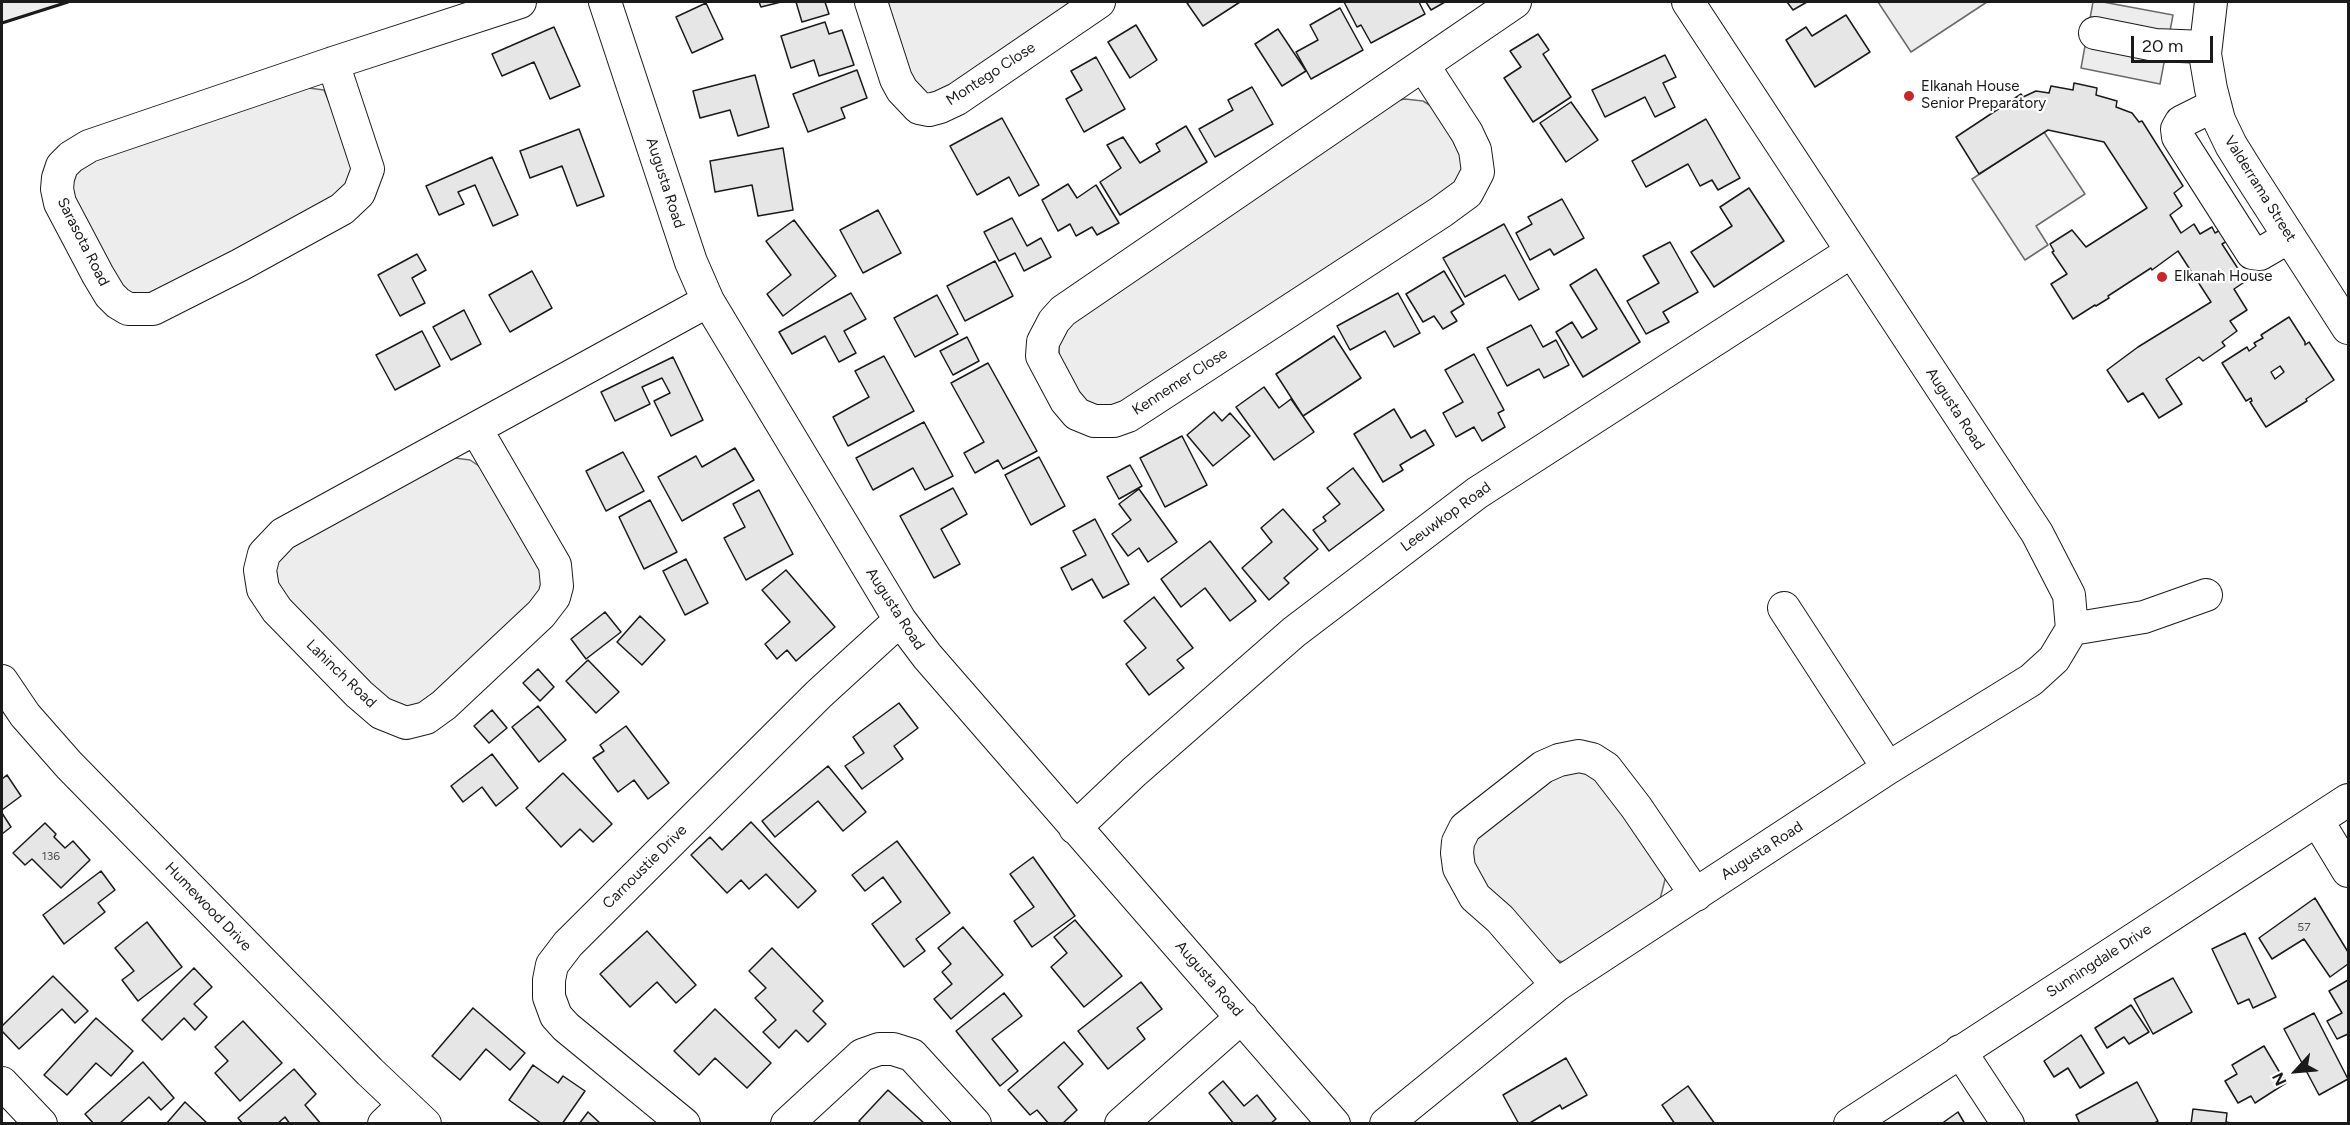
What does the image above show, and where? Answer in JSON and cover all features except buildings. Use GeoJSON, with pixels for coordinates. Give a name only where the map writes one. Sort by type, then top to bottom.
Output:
{"type":"FeatureCollection","features":[{"type":"Feature","properties":{"kind":"street","name":"Sarasota Road"},"geometry":{"type":"LineString","coordinates":[[333,63],[368,169],[364,184],[352,201],[240,265],[153,309],[128,309],[110,295],[60,203],[57,189],[58,178],[70,157],[89,146],[333,63],[520,2]]}},
{"type":"Feature","properties":{"kind":"street","name":"Augusta Road"},"geometry":{"type":"LineString","coordinates":[[605,2],[691,262],[708,301],[900,620],[927,656],[1075,828],[1334,1124]]}},
{"type":"Feature","properties":{"kind":"street","name":"Montego Close"},"geometry":{"type":"LineString","coordinates":[[871,2],[896,79],[902,90],[918,108],[928,110],[957,99],[1099,2]]}},
{"type":"Feature","properties":{"kind":"street","name":"Kennemer Close"},"geometry":{"type":"LineString","coordinates":[[1423,65],[1467,133],[1475,150],[1478,172],[1467,193],[1431,219],[1128,416],[1114,421],[1094,421],[1077,414],[1066,401],[1042,356],[1043,342],[1054,321],[1063,311],[1515,2]]}},
{"type":"Feature","properties":{"kind":"street","name":"Augusta Road"},"geometry":{"type":"LineString","coordinates":[[1386,1124],[1557,985],[1888,768],[2031,680],[2054,659],[2072,629],[2069,595],[2037,534],[1688,2]]}},
{"type":"Feature","properties":{"kind":"street","name":"Valderrama Street"},"geometry":{"type":"LineString","coordinates":[[2211,2],[2205,47],[2216,108],[2231,145],[2289,237],[2344,311]]}},
{"type":"Feature","properties":{"kind":"street"},"geometry":{"type":"LineString","coordinates":[[2095,33],[2155,45],[2205,47]]}},
{"type":"Feature","properties":{"kind":"street"},"geometry":{"type":"LineString","coordinates":[[2216,108],[2207,109],[2181,122],[2177,129],[2178,137],[2252,253],[2260,254],[2289,237]]}},
{"type":"Feature","properties":{"kind":"street","name":"Leeuwkop Road"},"geometry":{"type":"LineString","coordinates":[[1075,828],[1160,749],[1294,632],[1468,500],[1851,252]]}},
{"type":"Feature","properties":{"kind":"street","name":"Lahinch Road"},"geometry":{"type":"LineString","coordinates":[[476,429],[555,566],[557,586],[554,597],[541,614],[444,705],[426,718],[406,723],[381,713],[358,694],[277,610],[263,589],[260,570],[264,554],[283,534],[708,301]]}},
{"type":"Feature","properties":{"kind":"street"},"geometry":{"type":"LineString","coordinates":[[2072,629],[2144,617],[2206,595]]}},
{"type":"Feature","properties":{"kind":"street"},"geometry":{"type":"LineString","coordinates":[[1784,608],[1888,768]]}},
{"type":"Feature","properties":{"kind":"street","name":"Carnoustie Drive"},"geometry":{"type":"LineString","coordinates":[[684,1124],[566,1028],[556,1016],[549,997],[552,965],[568,944],[811,703],[900,620]]}},
{"type":"Feature","properties":{"kind":"street","name":"Humewood Drive"},"geometry":{"type":"LineString","coordinates":[[2,681],[25,715],[69,765],[404,1117]]}},
{"type":"Feature","properties":{"kind":"street"},"geometry":{"type":"LineString","coordinates":[[1557,985],[1500,919],[1475,897],[1459,868],[1457,853],[1458,842],[1465,828],[1543,766],[1580,756],[1592,759],[1606,768],[1636,807],[1696,895]]}},
{"type":"Feature","properties":{"kind":"street","name":"Sunningdale Drive"},"geometry":{"type":"LineString","coordinates":[[1850,1124],[2349,800]]}},
{"type":"Feature","properties":{"kind":"street"},"geometry":{"type":"LineString","coordinates":[[2317,820],[2349,871]]}},
{"type":"Feature","properties":{"kind":"street"},"geometry":{"type":"LineString","coordinates":[[1121,1124],[1242,1017]]}},
{"type":"Feature","properties":{"kind":"street"},"geometry":{"type":"LineString","coordinates":[[787,1124],[862,1055],[879,1049],[893,1049],[912,1055],[975,1124]]}},
{"type":"Feature","properties":{"kind":"street"},"geometry":{"type":"LineString","coordinates":[[1960,1051],[2008,1124]]}},
{"type":"Feature","properties":{"kind":"street"},"geometry":{"type":"LineString","coordinates":[[2,1083],[41,1124]]}},
{"type":"Feature","properties":{"kind":"shaded area"},"geometry":{"type":"Polygon","coordinates":[[[2,2],[68,2],[2,23],[2,2]]]}},
{"type":"Feature","properties":{"kind":"shaded area"},"geometry":{"type":"Polygon","coordinates":[[[885,2],[1077,2],[938,94],[927,94],[917,88],[910,78],[885,2]]]}},
{"type":"Feature","properties":{"kind":"shaded area"},"geometry":{"type":"Polygon","coordinates":[[[1878,2],[1987,2],[1911,52],[1878,2]]]}},
{"type":"Feature","properties":{"kind":"shaded area"},"geometry":{"type":"Polygon","coordinates":[[[2093,2],[2173,15],[2160,84],[2081,68],[2093,2]]]}},
{"type":"Feature","properties":{"kind":"shaded area"},"geometry":{"type":"Polygon","coordinates":[[[293,86],[324,90],[358,171],[353,185],[161,300],[121,292],[68,204],[75,166],[293,86]]]}},
{"type":"Feature","properties":{"kind":"shaded area"},"geometry":{"type":"Polygon","coordinates":[[[1405,99],[1423,101],[1436,109],[1464,154],[1461,181],[1115,407],[1095,406],[1084,401],[1059,365],[1059,345],[1072,321],[1394,101],[1405,99]]]}},
{"type":"Feature","properties":{"kind":"shaded area"},"geometry":{"type":"Polygon","coordinates":[[[2044,132],[2085,194],[2036,226],[2048,245],[2025,260],[1972,179],[2044,132]]]}},
{"type":"Feature","properties":{"kind":"shaded area"},"geometry":{"type":"Polygon","coordinates":[[[455,458],[470,460],[482,468],[540,562],[543,586],[535,599],[426,704],[398,710],[280,598],[275,564],[285,548],[443,460],[455,458]]]}},
{"type":"Feature","properties":{"kind":"shaded area"},"geometry":{"type":"Polygon","coordinates":[[[1586,766],[1667,872],[1658,907],[1591,950],[1562,962],[1538,952],[1472,867],[1474,829],[1545,778],[1586,766]]]}},
{"type":"Feature","properties":{"kind":"wall"},"geometry":{"type":"LineString","coordinates":[[2,23],[68,2]]}},
{"type":"Feature","properties":{"kind":"place","name":"Elkanah House Senior Preparatory"},"geometry":{"type":"Point","coordinates":[1909,96]}},
{"type":"Feature","properties":{"kind":"place","name":"Elkanah House"},"geometry":{"type":"Point","coordinates":[2162,277]}}]}
